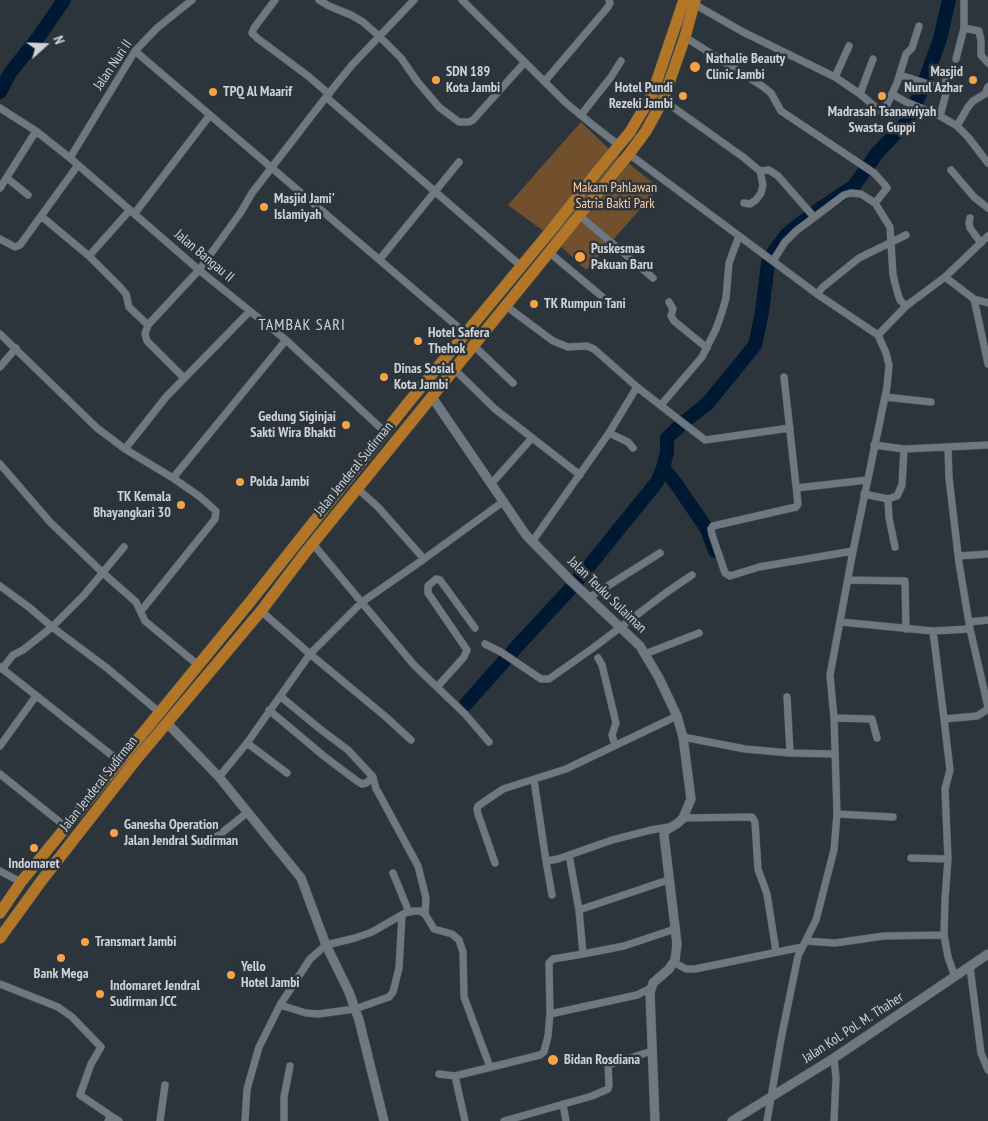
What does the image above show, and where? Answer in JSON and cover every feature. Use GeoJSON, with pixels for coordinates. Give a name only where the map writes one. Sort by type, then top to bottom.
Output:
{"type":"FeatureCollection","features":[{"type":"Feature","properties":{"kind":"highway","name":"Jalan Jenderal Sudirman"},"geometry":{"type":"LineString","coordinates":[[0,938],[42,880],[167,723],[260,611],[473,345],[577,220],[646,131],[663,100],[685,37],[691,2]]}},
{"type":"Feature","properties":{"kind":"highway","name":"Jalan Jenderal Sudirman"},"geometry":{"type":"LineString","coordinates":[[0,913],[21,882],[224,634],[465,333],[522,267],[620,146],[652,96],[691,2]]}},
{"type":"Feature","properties":{"kind":"highway"},"geometry":{"type":"LineString","coordinates":[[563,215],[577,220]]}},
{"type":"Feature","properties":{"kind":"highway"},"geometry":{"type":"LineString","coordinates":[[360,463],[372,471]]}},
{"type":"Feature","properties":{"kind":"highway"},"geometry":{"type":"LineString","coordinates":[[294,545],[305,553]]}},
{"type":"Feature","properties":{"kind":"highway"},"geometry":{"type":"LineString","coordinates":[[224,634],[234,642]]}},
{"type":"Feature","properties":{"kind":"street","name":"Jalan Nuri II"},"geometry":{"type":"LineString","coordinates":[[70,158],[135,51],[157,28],[192,0]]}},
{"type":"Feature","properties":{"kind":"street"},"geometry":{"type":"LineString","coordinates":[[275,0],[254,28],[252,34],[308,76],[435,192],[522,267]]}},
{"type":"Feature","properties":{"kind":"street"},"geometry":{"type":"LineString","coordinates":[[319,0],[351,15],[380,37],[401,58],[417,82],[439,107],[452,118],[463,123],[475,118],[525,62]]}},
{"type":"Feature","properties":{"kind":"street"},"geometry":{"type":"LineString","coordinates":[[184,377],[147,341],[145,334],[148,325],[199,270],[241,212],[252,193],[352,65],[414,0]]}},
{"type":"Feature","properties":{"kind":"street"},"geometry":{"type":"LineString","coordinates":[[462,0],[581,115],[620,146]]}},
{"type":"Feature","properties":{"kind":"street"},"geometry":{"type":"LineString","coordinates":[[545,81],[608,7],[609,0]]}},
{"type":"Feature","properties":{"kind":"street"},"geometry":{"type":"LineString","coordinates":[[956,59],[964,28],[964,0]]}},
{"type":"Feature","properties":{"kind":"street"},"geometry":{"type":"LineString","coordinates":[[691,2],[743,32],[835,78],[860,94],[882,112],[900,75],[906,54],[912,48],[919,26]]}},
{"type":"Feature","properties":{"kind":"street"},"geometry":{"type":"LineString","coordinates":[[964,28],[979,31],[981,56],[988,63]]}},
{"type":"Feature","properties":{"kind":"street"},"geometry":{"type":"LineString","coordinates":[[685,37],[762,86],[771,94],[781,111],[874,173],[887,188],[875,203]]}},
{"type":"Feature","properties":{"kind":"street"},"geometry":{"type":"LineString","coordinates":[[835,78],[849,46]]}},
{"type":"Feature","properties":{"kind":"street"},"geometry":{"type":"LineString","coordinates":[[135,51],[465,333]]}},
{"type":"Feature","properties":{"kind":"street"},"geometry":{"type":"LineString","coordinates":[[860,94],[873,59]]}},
{"type":"Feature","properties":{"kind":"street"},"geometry":{"type":"LineString","coordinates":[[581,115],[621,61]]}},
{"type":"Feature","properties":{"kind":"street"},"geometry":{"type":"LineString","coordinates":[[944,89],[948,72]]}},
{"type":"Feature","properties":{"kind":"street"},"geometry":{"type":"LineString","coordinates":[[900,75],[948,92],[940,116]]}},
{"type":"Feature","properties":{"kind":"street"},"geometry":{"type":"LineString","coordinates":[[957,126],[968,107],[973,101],[985,94],[988,87]]}},
{"type":"Feature","properties":{"kind":"street"},"geometry":{"type":"LineString","coordinates":[[892,94],[957,126],[968,137],[988,164]]}},
{"type":"Feature","properties":{"kind":"street"},"geometry":{"type":"LineString","coordinates":[[663,100],[743,156],[760,171],[763,185],[761,193],[750,204],[744,202]]}},
{"type":"Feature","properties":{"kind":"street","name":"Jalan Bangau II"},"geometry":{"type":"LineString","coordinates":[[0,108],[36,131],[70,158],[199,270],[286,340],[385,432]]}},
{"type":"Feature","properties":{"kind":"street"},"geometry":{"type":"LineString","coordinates":[[89,256],[132,212],[210,115]]}},
{"type":"Feature","properties":{"kind":"street"},"geometry":{"type":"LineString","coordinates":[[0,188],[36,131]]}},
{"type":"Feature","properties":{"kind":"street"},"geometry":{"type":"LineString","coordinates":[[629,154],[817,294],[878,335],[886,353],[888,364],[885,398],[864,494],[830,675],[835,754],[836,814],[834,850],[816,920],[798,956],[768,1121]]}},
{"type":"Feature","properties":{"kind":"street"},"geometry":{"type":"LineString","coordinates":[[380,259],[459,162]]}},
{"type":"Feature","properties":{"kind":"street"},"geometry":{"type":"LineString","coordinates":[[0,239],[15,247],[20,245],[78,165]]}},
{"type":"Feature","properties":{"kind":"street"},"geometry":{"type":"LineString","coordinates":[[760,171],[769,170],[778,176],[812,215]]}},
{"type":"Feature","properties":{"kind":"street"},"geometry":{"type":"LineString","coordinates":[[951,170],[974,196],[988,208]]}},
{"type":"Feature","properties":{"kind":"street"},"geometry":{"type":"LineString","coordinates":[[8,178],[28,195]]}},
{"type":"Feature","properties":{"kind":"street"},"geometry":{"type":"LineString","coordinates":[[773,261],[785,242],[812,215],[848,194],[861,194],[875,203],[890,227],[893,274],[900,300],[906,306]]}},
{"type":"Feature","properties":{"kind":"street"},"geometry":{"type":"LineString","coordinates":[[41,216],[89,256],[126,293],[129,307],[148,325]]}},
{"type":"Feature","properties":{"kind":"street"},"geometry":{"type":"LineString","coordinates":[[970,218],[970,228],[980,244]]}},
{"type":"Feature","properties":{"kind":"street"},"geometry":{"type":"LineString","coordinates":[[577,220],[653,278]]}},
{"type":"Feature","properties":{"kind":"street"},"geometry":{"type":"LineString","coordinates":[[817,294],[859,258],[892,240],[906,235]]}},
{"type":"Feature","properties":{"kind":"street"},"geometry":{"type":"LineString","coordinates":[[661,405],[695,366],[707,348],[726,298],[729,263],[739,236]]}},
{"type":"Feature","properties":{"kind":"street"},"geometry":{"type":"LineString","coordinates":[[878,335],[906,306],[945,277],[988,236]]}},
{"type":"Feature","properties":{"kind":"street"},"geometry":{"type":"LineString","coordinates":[[550,253],[612,305]]}},
{"type":"Feature","properties":{"kind":"street"},"geometry":{"type":"LineString","coordinates":[[945,277],[974,299],[988,303]]}},
{"type":"Feature","properties":{"kind":"street"},"geometry":{"type":"LineString","coordinates":[[974,299],[988,364]]}},
{"type":"Feature","properties":{"kind":"street"},"geometry":{"type":"LineString","coordinates":[[669,302],[673,309],[671,316],[674,321],[707,348]]}},
{"type":"Feature","properties":{"kind":"street"},"geometry":{"type":"LineString","coordinates":[[506,306],[553,341],[568,347],[587,346],[594,349],[637,387],[703,439],[708,440],[790,428]]}},
{"type":"Feature","properties":{"kind":"street"},"geometry":{"type":"LineString","coordinates":[[125,449],[184,377],[250,311]]}},
{"type":"Feature","properties":{"kind":"street"},"geometry":{"type":"LineString","coordinates":[[0,334],[81,413],[125,449],[173,478],[215,510],[216,516],[142,611]]}},
{"type":"Feature","properties":{"kind":"street"},"geometry":{"type":"LineString","coordinates":[[173,478],[286,340]]}},
{"type":"Feature","properties":{"kind":"street"},"geometry":{"type":"LineString","coordinates":[[473,345],[513,383]]}},
{"type":"Feature","properties":{"kind":"street"},"geometry":{"type":"LineString","coordinates":[[0,367],[16,348]]}},
{"type":"Feature","properties":{"kind":"street"},"geometry":{"type":"LineString","coordinates":[[454,369],[495,409],[580,475]]}},
{"type":"Feature","properties":{"kind":"street"},"geometry":{"type":"LineString","coordinates":[[784,377],[798,488],[798,504],[796,507],[712,527],[712,534],[726,575],[730,576],[759,567],[853,550]]}},
{"type":"Feature","properties":{"kind":"street"},"geometry":{"type":"LineString","coordinates":[[532,542],[609,433],[637,387]]}},
{"type":"Feature","properties":{"kind":"street","name":"Jalan Teuku Sulaiman"},"geometry":{"type":"LineString","coordinates":[[432,397],[532,542],[590,597],[619,628],[638,644],[645,654],[677,716],[683,737],[691,794],[690,803],[683,818]]}},
{"type":"Feature","properties":{"kind":"street"},"geometry":{"type":"LineString","coordinates":[[885,398],[931,402]]}},
{"type":"Feature","properties":{"kind":"street"},"geometry":{"type":"LineString","coordinates":[[609,433],[628,442],[633,448]]}},
{"type":"Feature","properties":{"kind":"street"},"geometry":{"type":"LineString","coordinates":[[492,483],[532,438]]}},
{"type":"Feature","properties":{"kind":"street"},"geometry":{"type":"LineString","coordinates":[[874,445],[904,449],[988,445]]}},
{"type":"Feature","properties":{"kind":"street"},"geometry":{"type":"LineString","coordinates":[[944,719],[978,716],[985,712],[988,707],[969,625],[958,556],[949,478],[948,448]]}},
{"type":"Feature","properties":{"kind":"street"},"geometry":{"type":"LineString","coordinates":[[864,494],[888,499],[897,496],[900,492],[904,449]]}},
{"type":"Feature","properties":{"kind":"street"},"geometry":{"type":"LineString","coordinates":[[0,464],[50,522],[136,602],[142,611],[145,621],[198,665]]}},
{"type":"Feature","properties":{"kind":"street"},"geometry":{"type":"LineString","coordinates":[[798,488],[867,480]]}},
{"type":"Feature","properties":{"kind":"street"},"geometry":{"type":"LineString","coordinates":[[358,489],[378,507],[424,559]]}},
{"type":"Feature","properties":{"kind":"street"},"geometry":{"type":"LineString","coordinates":[[888,499],[889,518],[895,547]]}},
{"type":"Feature","properties":{"kind":"street"},"geometry":{"type":"LineString","coordinates":[[220,778],[310,654],[362,602],[504,501]]}},
{"type":"Feature","properties":{"kind":"street"},"geometry":{"type":"LineString","coordinates":[[313,544],[414,665],[471,719],[489,742]]}},
{"type":"Feature","properties":{"kind":"street"},"geometry":{"type":"LineString","coordinates":[[119,761],[1,668],[13,655],[23,650],[52,627],[103,573],[124,547]]}},
{"type":"Feature","properties":{"kind":"street"},"geometry":{"type":"LineString","coordinates":[[590,597],[660,553]]}},
{"type":"Feature","properties":{"kind":"street"},"geometry":{"type":"LineString","coordinates":[[958,556],[988,554]]}},
{"type":"Feature","properties":{"kind":"street"},"geometry":{"type":"LineString","coordinates":[[485,644],[501,652],[541,679],[549,679],[692,575]]}},
{"type":"Feature","properties":{"kind":"street"},"geometry":{"type":"LineString","coordinates":[[437,687],[464,657],[467,650],[428,593],[428,586],[436,579],[440,580],[475,628]]}},
{"type":"Feature","properties":{"kind":"street"},"geometry":{"type":"LineString","coordinates":[[848,580],[904,581],[906,629]]}},
{"type":"Feature","properties":{"kind":"street"},"geometry":{"type":"LineString","coordinates":[[0,586],[107,668],[159,712]]}},
{"type":"Feature","properties":{"kind":"street"},"geometry":{"type":"LineString","coordinates":[[260,611],[411,740]]}},
{"type":"Feature","properties":{"kind":"street"},"geometry":{"type":"LineString","coordinates":[[841,622],[933,631],[988,620]]}},
{"type":"Feature","properties":{"kind":"street"},"geometry":{"type":"LineString","coordinates":[[933,631],[950,763],[949,777],[945,789],[948,859],[944,935],[948,957],[956,977]]}},
{"type":"Feature","properties":{"kind":"street"},"geometry":{"type":"LineString","coordinates":[[645,654],[699,633]]}},
{"type":"Feature","properties":{"kind":"street"},"geometry":{"type":"LineString","coordinates":[[598,658],[602,665],[616,723],[612,735],[615,745]]}},
{"type":"Feature","properties":{"kind":"street"},"geometry":{"type":"LineString","coordinates":[[0,746],[36,696]]}},
{"type":"Feature","properties":{"kind":"street"},"geometry":{"type":"LineString","coordinates":[[280,696],[320,730],[348,750],[373,777],[377,791],[418,866],[426,898],[425,914]]}},
{"type":"Feature","properties":{"kind":"street"},"geometry":{"type":"LineString","coordinates":[[787,697],[790,753]]}},
{"type":"Feature","properties":{"kind":"street"},"geometry":{"type":"LineString","coordinates":[[269,710],[357,781],[362,784],[373,777]]}},
{"type":"Feature","properties":{"kind":"street"},"geometry":{"type":"LineString","coordinates":[[495,863],[477,807],[503,789],[566,769],[677,716]]}},
{"type":"Feature","properties":{"kind":"street"},"geometry":{"type":"LineString","coordinates":[[834,718],[872,719],[877,738]]}},
{"type":"Feature","properties":{"kind":"street"},"geometry":{"type":"LineString","coordinates":[[167,723],[220,778],[300,878],[326,944],[355,1009],[384,1121]]}},
{"type":"Feature","properties":{"kind":"street"},"geometry":{"type":"LineString","coordinates":[[683,737],[724,746],[790,753],[835,754]]}},
{"type":"Feature","properties":{"kind":"street"},"geometry":{"type":"LineString","coordinates":[[247,743],[287,772]]}},
{"type":"Feature","properties":{"kind":"street"},"geometry":{"type":"LineString","coordinates":[[0,774],[66,827]]}},
{"type":"Feature","properties":{"kind":"street"},"geometry":{"type":"LineString","coordinates":[[534,780],[552,895]]}},
{"type":"Feature","properties":{"kind":"street"},"geometry":{"type":"LineString","coordinates":[[203,844],[219,835],[248,812]]}},
{"type":"Feature","properties":{"kind":"street"},"geometry":{"type":"LineString","coordinates":[[836,814],[893,816]]}},
{"type":"Feature","properties":{"kind":"street"},"geometry":{"type":"LineString","coordinates":[[655,1121],[651,988],[653,982],[669,969],[677,949],[663,842],[665,831],[683,818],[752,817],[755,822],[758,869],[767,894],[776,951]]}},
{"type":"Feature","properties":{"kind":"street"},"geometry":{"type":"LineString","coordinates":[[546,861],[612,840],[651,830],[669,828]]}},
{"type":"Feature","properties":{"kind":"street"},"geometry":{"type":"LineString","coordinates":[[569,855],[579,910],[583,954]]}},
{"type":"Feature","properties":{"kind":"street"},"geometry":{"type":"LineString","coordinates":[[911,858],[948,859]]}},
{"type":"Feature","properties":{"kind":"street"},"geometry":{"type":"LineString","coordinates":[[0,871],[21,882]]}},
{"type":"Feature","properties":{"kind":"street"},"geometry":{"type":"LineString","coordinates":[[280,1006],[312,1014],[327,1014],[355,1009],[387,998],[393,992],[399,968],[405,914],[393,873]]}},
{"type":"Feature","properties":{"kind":"street"},"geometry":{"type":"LineString","coordinates":[[579,910],[668,880]]}},
{"type":"Feature","properties":{"kind":"street"},"geometry":{"type":"LineString","coordinates":[[245,1121],[247,1089],[259,1047],[280,1006],[310,959],[326,944],[355,938],[372,932],[405,914],[420,910],[425,914],[432,928],[455,935],[461,945],[463,952],[464,997],[490,1067]]}},
{"type":"Feature","properties":{"kind":"street"},"geometry":{"type":"LineString","coordinates":[[439,1074],[455,1076],[542,1053],[548,1036],[550,1014],[549,963],[553,960],[624,946],[675,929]]}},
{"type":"Feature","properties":{"kind":"street"},"geometry":{"type":"LineString","coordinates":[[673,962],[686,969],[696,969],[804,944],[835,943],[884,936],[944,935]]}},
{"type":"Feature","properties":{"kind":"street","name":"Jalan Kol. Pol. M. Thaher"},"geometry":{"type":"LineString","coordinates":[[732,1121],[834,1058],[988,954]]}},
{"type":"Feature","properties":{"kind":"street"},"geometry":{"type":"LineString","coordinates":[[970,967],[981,1053],[988,1070]]}},
{"type":"Feature","properties":{"kind":"street"},"geometry":{"type":"LineString","coordinates":[[0,984],[58,1007],[72,1017],[101,1047],[90,1064],[80,1095],[109,1119],[119,1121]]}},
{"type":"Feature","properties":{"kind":"street"},"geometry":{"type":"LineString","coordinates":[[550,1014],[637,995],[651,988]]}},
{"type":"Feature","properties":{"kind":"street"},"geometry":{"type":"LineString","coordinates":[[504,1121],[592,1096],[608,1089],[608,1066],[610,1063],[652,1051]]}},
{"type":"Feature","properties":{"kind":"street"},"geometry":{"type":"LineString","coordinates":[[834,1058],[836,1078],[834,1121]]}},
{"type":"Feature","properties":{"kind":"street"},"geometry":{"type":"LineString","coordinates":[[284,1121],[284,1097],[290,1066]]}},
{"type":"Feature","properties":{"kind":"street"},"geometry":{"type":"LineString","coordinates":[[455,1076],[465,1121]]}},
{"type":"Feature","properties":{"kind":"street"},"geometry":{"type":"LineString","coordinates":[[160,1121],[165,1085]]}},
{"type":"Feature","properties":{"kind":"street"},"geometry":{"type":"LineString","coordinates":[[563,1104],[566,1121]]}},
{"type":"Feature","properties":{"kind":"green space","name":"Makam Pahlawan Satria Bakti Park"},"geometry":{"type":"Polygon","coordinates":[[[581,122],[613,153],[616,153],[659,188],[586,270],[549,235],[508,205],[581,122]]]}},
{"type":"Feature","properties":{"kind":"waterway"},"geometry":{"type":"LineString","coordinates":[[0,92],[10,73],[40,35],[64,0]]}},
{"type":"Feature","properties":{"kind":"waterway"},"geometry":{"type":"LineString","coordinates":[[773,253],[787,234],[854,186],[877,153],[907,122],[920,94],[940,39],[949,0]]}},
{"type":"Feature","properties":{"kind":"waterway"},"geometry":{"type":"LineString","coordinates":[[466,704],[572,587],[657,482],[667,452],[667,438],[708,403],[755,345],[762,312],[768,263]]}},
{"type":"Feature","properties":{"kind":"waterway"},"geometry":{"type":"LineString","coordinates":[[663,468],[707,529],[715,551]]}},
{"type":"Feature","properties":{"kind":"place","name":"Nathalie Beauty Clinic Jambi"},"geometry":{"type":"Point","coordinates":[695,67]}},
{"type":"Feature","properties":{"kind":"place","name":"SDN 189 Kota Jambi"},"geometry":{"type":"Point","coordinates":[436,80]}},
{"type":"Feature","properties":{"kind":"place","name":"Masjid Nurul Azhar"},"geometry":{"type":"Point","coordinates":[973,80]}},
{"type":"Feature","properties":{"kind":"place","name":"TPQ Al Maarif"},"geometry":{"type":"Point","coordinates":[213,92]}},
{"type":"Feature","properties":{"kind":"place","name":"Hotel Pundi Rezeki Jambi"},"geometry":{"type":"Point","coordinates":[683,96]}},
{"type":"Feature","properties":{"kind":"place","name":"Madrasah Tsanawiyah Swasta Guppi"},"geometry":{"type":"Point","coordinates":[882,96]}},
{"type":"Feature","properties":{"kind":"place","name":"Masjid Jami' Islamiyah"},"geometry":{"type":"Point","coordinates":[264,207]}},
{"type":"Feature","properties":{"kind":"place","name":"Puskesmas Pakuan Baru"},"geometry":{"type":"Point","coordinates":[580,257]}},
{"type":"Feature","properties":{"kind":"place","name":"TK Rumpun Tani"},"geometry":{"type":"Point","coordinates":[534,304]}},
{"type":"Feature","properties":{"kind":"place","name":"Hotel Safera Thehok"},"geometry":{"type":"Point","coordinates":[418,341]}},
{"type":"Feature","properties":{"kind":"place","name":"Dinas Sosial Kota Jambi"},"geometry":{"type":"Point","coordinates":[384,377]}},
{"type":"Feature","properties":{"kind":"place","name":"Gedung Siginjai Sakti Wira Bhakti"},"geometry":{"type":"Point","coordinates":[346,425]}},
{"type":"Feature","properties":{"kind":"place","name":"Polda Jambi"},"geometry":{"type":"Point","coordinates":[240,482]}},
{"type":"Feature","properties":{"kind":"place","name":"TK Kemala Bhayangkari 30"},"geometry":{"type":"Point","coordinates":[181,505]}},
{"type":"Feature","properties":{"kind":"place","name":"Ganesha Operation Jalan Jendral Sudirman"},"geometry":{"type":"Point","coordinates":[114,833]}},
{"type":"Feature","properties":{"kind":"place","name":"Indomaret"},"geometry":{"type":"Point","coordinates":[34,848]}},
{"type":"Feature","properties":{"kind":"place","name":"Transmart Jambi"},"geometry":{"type":"Point","coordinates":[85,942]}},
{"type":"Feature","properties":{"kind":"place","name":"Bank Mega"},"geometry":{"type":"Point","coordinates":[61,958]}},
{"type":"Feature","properties":{"kind":"place","name":"Yello Hotel Jambi"},"geometry":{"type":"Point","coordinates":[231,975]}},
{"type":"Feature","properties":{"kind":"place","name":"Indomaret Jendral Sudirman JCC"},"geometry":{"type":"Point","coordinates":[100,994]}},
{"type":"Feature","properties":{"kind":"place","name":"Bidan Rosdiana"},"geometry":{"type":"Point","coordinates":[553,1060]}},
{"type":"Feature","properties":{"kind":"district","name":"TAMBAK SARI"},"geometry":{"type":"Point","coordinates":[302,325]}}]}
